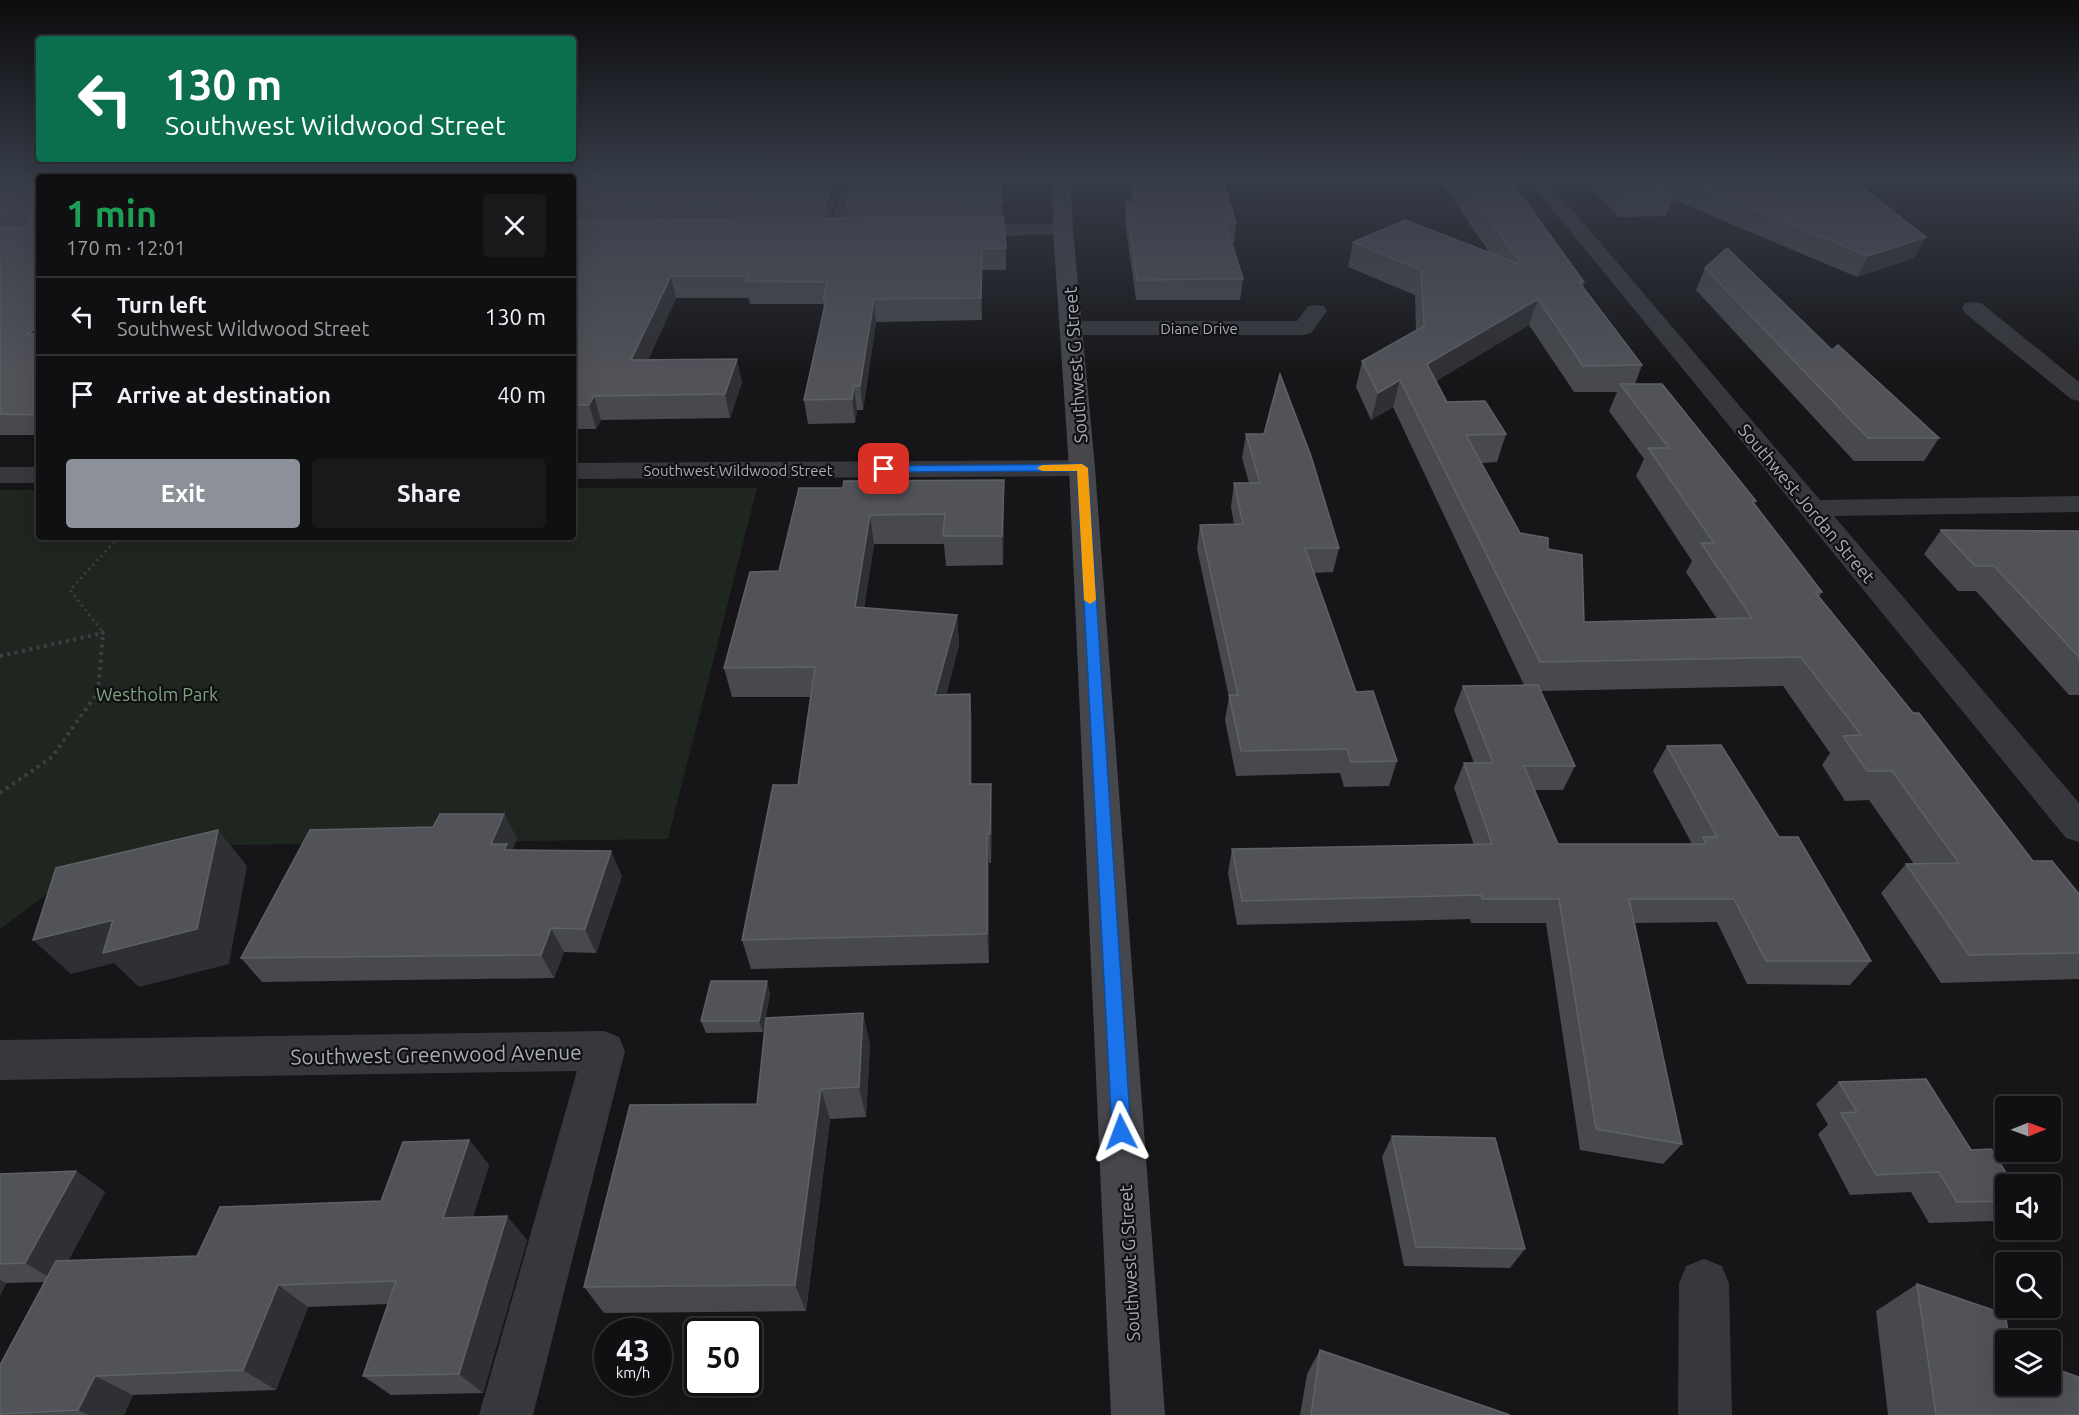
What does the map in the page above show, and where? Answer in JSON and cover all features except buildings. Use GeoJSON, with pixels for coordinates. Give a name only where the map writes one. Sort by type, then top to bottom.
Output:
{"type":"FeatureCollection","features":[{"type":"Feature","properties":{"kind":"main road","name":"Southwest G Street"},"geometry":{"type":"LineString","coordinates":[[1064,243],[1073,328],[1082,468],[1138,1415]]}},
{"type":"Feature","properties":{"kind":"street","name":"Southwest Jordan Street"},"geometry":{"type":"LineString","coordinates":[[1590,243],[2079,828]]}},
{"type":"Feature","properties":{"kind":"street"},"geometry":{"type":"LineString","coordinates":[[1973,308],[2079,394]]}},
{"type":"Feature","properties":{"kind":"street","name":"Diane Drive"},"geometry":{"type":"LineString","coordinates":[[1073,328],[1302,328],[1316,310]]}},
{"type":"Feature","properties":{"kind":"street","name":"Southwest Wildwood Street"},"geometry":{"type":"LineString","coordinates":[[576,471],[1082,468]]}},
{"type":"Feature","properties":{"kind":"street"},"geometry":{"type":"LineString","coordinates":[[0,475],[36,475]]}},
{"type":"Feature","properties":{"kind":"street"},"geometry":{"type":"LineString","coordinates":[[1811,508],[2079,504]]}},
{"type":"Feature","properties":{"kind":"street","name":"Southwest Greenwood Avenue"},"geometry":{"type":"LineString","coordinates":[[0,1060],[604,1051],[506,1415]]}},
{"type":"Feature","properties":{"kind":"street"},"geometry":{"type":"LineString","coordinates":[[1704,1284],[1705,1415]]}},
{"type":"Feature","properties":{"kind":"path"},"geometry":{"type":"LineString","coordinates":[[0,793],[52,757],[98,692],[103,633],[70,590],[116,540]]}},
{"type":"Feature","properties":{"kind":"path"},"geometry":{"type":"LineString","coordinates":[[0,656],[103,633]]}},
{"type":"Feature","properties":{"kind":"green space","name":"Westholm Park"},"geometry":{"type":"Polygon","coordinates":[[[576,488],[757,488],[668,839],[230,845],[75,873],[0,929],[0,490],[36,490],[36,540],[576,540],[576,488]]]}},
{"type":"Feature","properties":{"kind":"slow traffic"},"geometry":{"type":"LineString","coordinates":[[1042,468],[1082,468],[1090,600]]}},
{"type":"Feature","properties":{"kind":"route"},"geometry":{"type":"LineString","coordinates":[[884,469],[1082,468],[1121,1132]]}}]}
